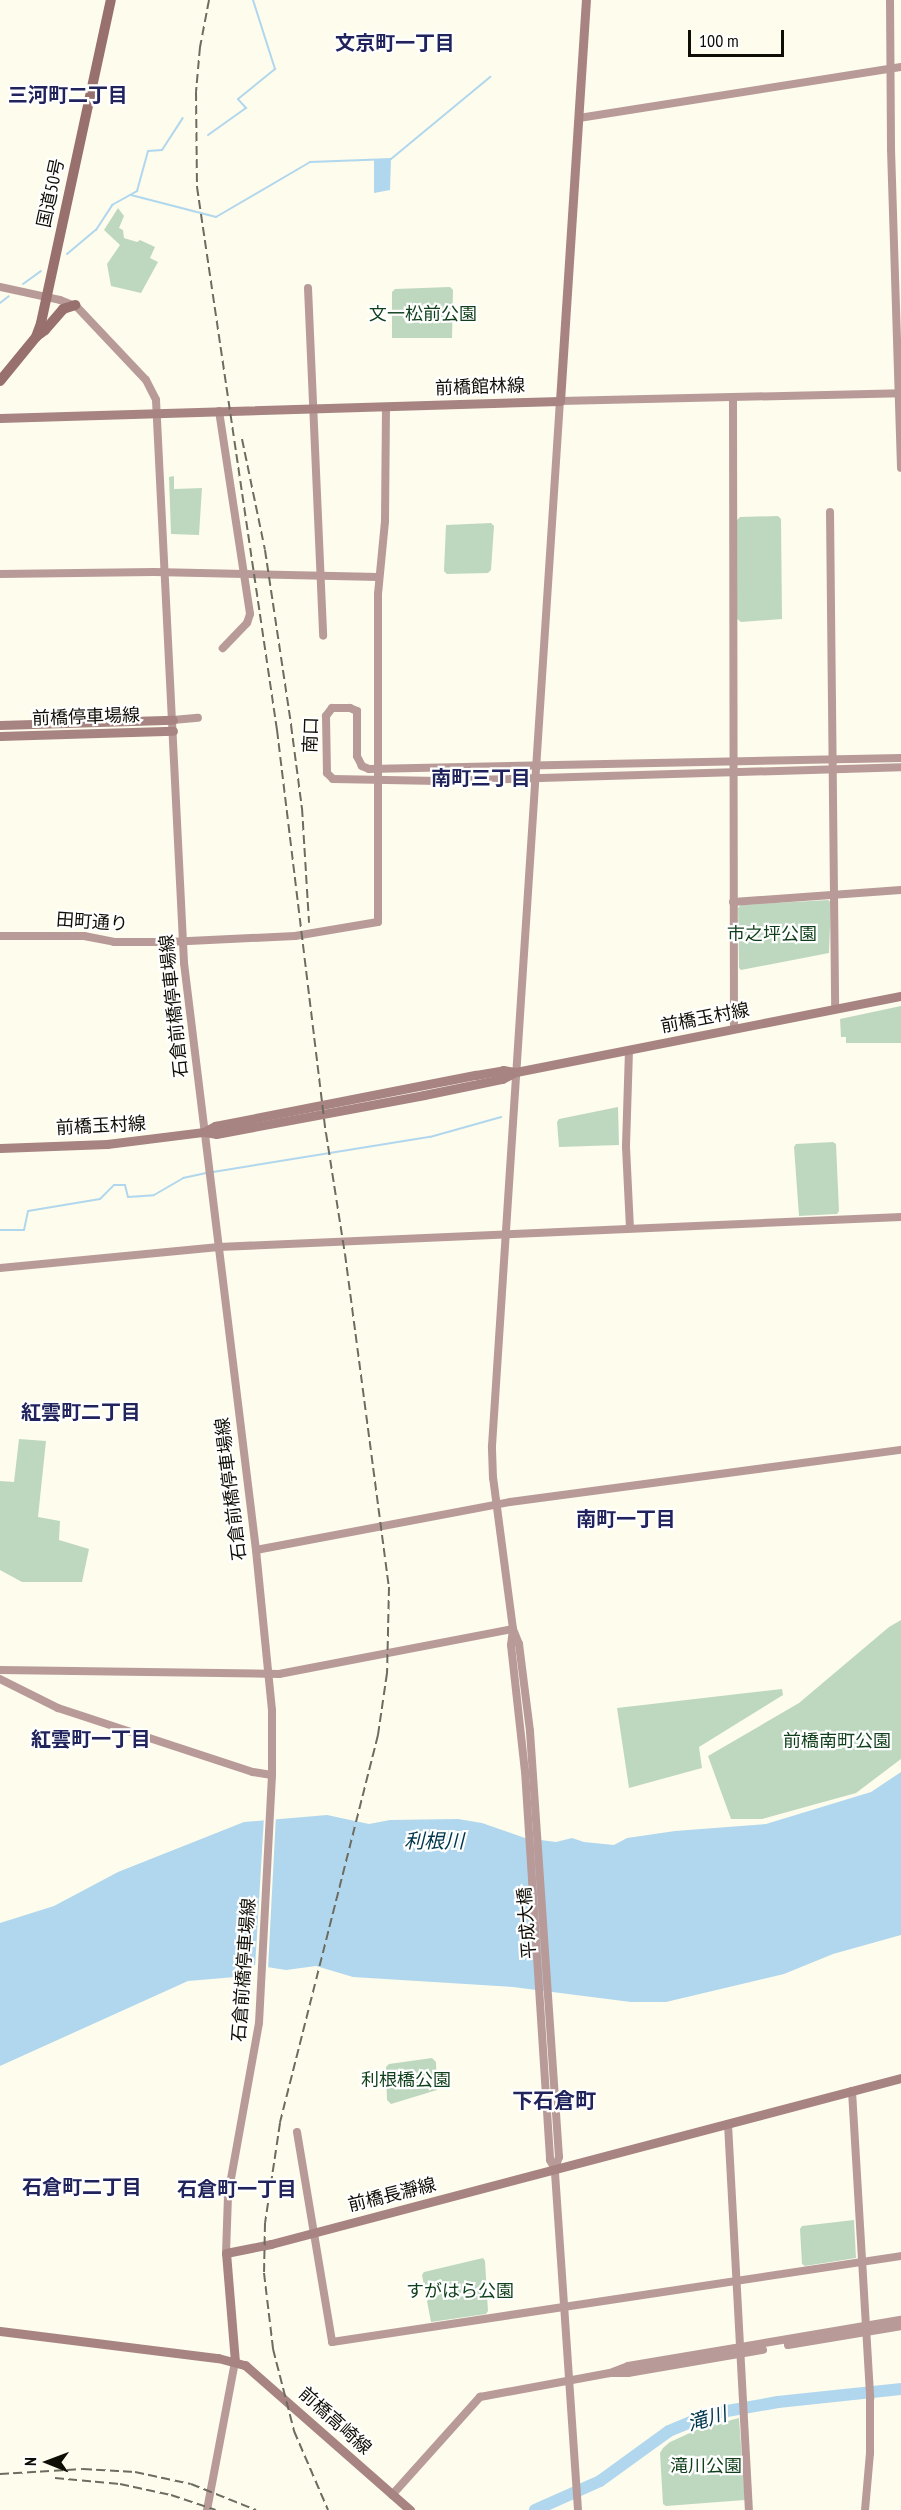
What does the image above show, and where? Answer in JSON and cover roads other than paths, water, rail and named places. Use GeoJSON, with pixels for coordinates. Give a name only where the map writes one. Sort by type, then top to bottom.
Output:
{"type":"FeatureCollection","features":[{"type":"Feature","properties":{"kind":"highway","name":"国道50号"},"geometry":{"type":"LineString","coordinates":[[0,381],[36,337],[111,0]]}},
{"type":"Feature","properties":{"kind":"highway"},"geometry":{"type":"LineString","coordinates":[[36,337],[63,309],[75,305]]}},
{"type":"Feature","properties":{"kind":"main road"},"geometry":{"type":"LineString","coordinates":[[560,401],[586,0]]}},
{"type":"Feature","properties":{"kind":"main road","name":"前橋館林線"},"geometry":{"type":"LineString","coordinates":[[0,418],[560,401]]}},
{"type":"Feature","properties":{"kind":"main road","name":"前橋停車場線"},"geometry":{"type":"LineString","coordinates":[[0,725],[173,720]]}},
{"type":"Feature","properties":{"kind":"main road","name":"前橋停車場線"},"geometry":{"type":"LineString","coordinates":[[0,736],[173,731]]}},
{"type":"Feature","properties":{"kind":"main road","name":"前橋玉村線"},"geometry":{"type":"LineString","coordinates":[[0,1148],[117,1143],[204,1132],[216,1134],[424,1095],[502,1078],[516,1072],[901,996]]}},
{"type":"Feature","properties":{"kind":"main road","name":"前橋長瀞線"},"geometry":{"type":"LineString","coordinates":[[226,2253],[901,2078]]}},
{"type":"Feature","properties":{"kind":"main road"},"geometry":{"type":"LineString","coordinates":[[0,2331],[235,2362],[226,2253]]}},
{"type":"Feature","properties":{"kind":"main road","name":"前橋高崎線"},"geometry":{"type":"LineString","coordinates":[[235,2362],[245,2365],[260,2377],[410,2510]]}},
{"type":"Feature","properties":{"kind":"street"},"geometry":{"type":"LineString","coordinates":[[890,0],[901,468]]}},
{"type":"Feature","properties":{"kind":"street"},"geometry":{"type":"LineString","coordinates":[[579,118],[901,68]]}},
{"type":"Feature","properties":{"kind":"street"},"geometry":{"type":"LineString","coordinates":[[0,287],[75,305]]}},
{"type":"Feature","properties":{"kind":"street"},"geometry":{"type":"LineString","coordinates":[[308,288],[323,636]]}},
{"type":"Feature","properties":{"kind":"street","name":"石倉前橋停車場線"},"geometry":{"type":"LineString","coordinates":[[75,305],[150,385],[156,400],[182,941],[270,1674],[272,1775],[256,2051],[228,2196],[226,2253]]}},
{"type":"Feature","properties":{"kind":"street"},"geometry":{"type":"LineString","coordinates":[[560,401],[900,393]]}},
{"type":"Feature","properties":{"kind":"street"},"geometry":{"type":"LineString","coordinates":[[733,398],[734,1029]]}},
{"type":"Feature","properties":{"kind":"street","name":"平成大橋"},"geometry":{"type":"LineString","coordinates":[[560,401],[492,1446],[513,1629],[511,1645],[532,1820],[546,2025],[550,2160],[555,2169],[578,2505]]}},
{"type":"Feature","properties":{"kind":"street"},"geometry":{"type":"LineString","coordinates":[[386,407],[385,521],[379,577],[378,780],[535,777],[732,766]]}},
{"type":"Feature","properties":{"kind":"street"},"geometry":{"type":"LineString","coordinates":[[219,411],[250,618],[223,648]]}},
{"type":"Feature","properties":{"kind":"street"},"geometry":{"type":"LineString","coordinates":[[830,512],[835,1008]]}},
{"type":"Feature","properties":{"kind":"street"},"geometry":{"type":"LineString","coordinates":[[0,574],[154,572],[245,576],[379,577]]}},
{"type":"Feature","properties":{"kind":"street","name":"南口"},"geometry":{"type":"LineString","coordinates":[[378,769],[364,767],[358,760],[357,711],[350,708],[328,709],[326,716],[328,777],[378,780]]}},
{"type":"Feature","properties":{"kind":"street"},"geometry":{"type":"LineString","coordinates":[[173,720],[198,718]]}},
{"type":"Feature","properties":{"kind":"street"},"geometry":{"type":"LineString","coordinates":[[834,764],[901,758]]}},
{"type":"Feature","properties":{"kind":"street"},"geometry":{"type":"LineString","coordinates":[[378,769],[834,764],[901,767]]}},
{"type":"Feature","properties":{"kind":"street","name":"田町通り"},"geometry":{"type":"LineString","coordinates":[[0,936],[84,936],[118,942],[182,941],[295,936],[378,922],[378,780]]}},
{"type":"Feature","properties":{"kind":"street"},"geometry":{"type":"LineString","coordinates":[[732,902],[901,890]]}},
{"type":"Feature","properties":{"kind":"street"},"geometry":{"type":"LineString","coordinates":[[629,1050],[626,1148],[630,1228]]}},
{"type":"Feature","properties":{"kind":"street"},"geometry":{"type":"LineString","coordinates":[[0,1268],[219,1247],[901,1217]]}},
{"type":"Feature","properties":{"kind":"street"},"geometry":{"type":"LineString","coordinates":[[256,1550],[497,1504],[901,1450]]}},
{"type":"Feature","properties":{"kind":"street"},"geometry":{"type":"LineString","coordinates":[[0,1670],[270,1674],[513,1629]]}},
{"type":"Feature","properties":{"kind":"street"},"geometry":{"type":"LineString","coordinates":[[0,1679],[58,1708],[253,1772],[272,1775]]}},
{"type":"Feature","properties":{"kind":"street"},"geometry":{"type":"LineString","coordinates":[[852,2091],[870,2382],[870,2453],[864,2510]]}},
{"type":"Feature","properties":{"kind":"street"},"geometry":{"type":"LineString","coordinates":[[728,2124],[749,2510]]}},
{"type":"Feature","properties":{"kind":"street"},"geometry":{"type":"LineString","coordinates":[[297,2132],[332,2342],[901,2256]]}},
{"type":"Feature","properties":{"kind":"street"},"geometry":{"type":"LineString","coordinates":[[866,2329],[901,2319]]}},
{"type":"Feature","properties":{"kind":"street"},"geometry":{"type":"LineString","coordinates":[[392,2495],[478,2398],[610,2373],[628,2366],[741,2351],[866,2329],[901,2326]]}},
{"type":"Feature","properties":{"kind":"street"},"geometry":{"type":"LineString","coordinates":[[207,2510],[235,2362]]}},
{"type":"Feature","properties":{"kind":"water"},"geometry":{"type":"Polygon","coordinates":[[[391,159],[390,190],[374,193],[374,160],[391,159]]]}},
{"type":"Feature","properties":{"kind":"water","name":"利根川"},"geometry":{"type":"Polygon","coordinates":[[[901,1772],[901,1935],[833,1954],[784,1974],[666,2002],[631,2002],[513,1987],[353,1977],[316,1966],[286,1970],[254,1965],[243,1968],[235,1977],[188,1981],[0,2066],[0,1923],[54,1906],[118,1872],[244,1822],[327,1815],[369,1824],[390,1820],[458,1819],[482,1823],[525,1838],[556,1842],[572,1838],[584,1842],[614,1845],[627,1838],[675,1831],[766,1824],[871,1792],[901,1772]]]}},
{"type":"Feature","properties":{"kind":"waterway"},"geometry":{"type":"LineString","coordinates":[[208,135],[246,108],[238,99],[275,69],[253,0]]}},
{"type":"Feature","properties":{"kind":"waterway"},"geometry":{"type":"LineString","coordinates":[[131,195],[216,217],[310,162],[391,159],[490,77]]}},
{"type":"Feature","properties":{"kind":"waterway"},"geometry":{"type":"LineString","coordinates":[[67,254],[96,230],[112,205],[137,191],[148,151],[162,150],[183,118]]}},
{"type":"Feature","properties":{"kind":"waterway"},"geometry":{"type":"LineString","coordinates":[[23,284],[41,271]]}},
{"type":"Feature","properties":{"kind":"waterway"},"geometry":{"type":"LineString","coordinates":[[0,303],[9,296]]}},
{"type":"Feature","properties":{"kind":"waterway"},"geometry":{"type":"LineString","coordinates":[[213,1172],[430,1137],[501,1117]]}},
{"type":"Feature","properties":{"kind":"waterway"},"geometry":{"type":"LineString","coordinates":[[0,1230],[24,1230],[28,1211],[100,1199],[114,1185],[125,1185],[128,1197],[154,1195],[183,1178],[207,1173]]}},
{"type":"Feature","properties":{"kind":"waterway","name":"滝川"},"geometry":{"type":"LineString","coordinates":[[535,2510],[600,2481],[669,2431],[710,2414],[778,2402],[901,2389]]}},
{"type":"Feature","properties":{"kind":"railway"},"geometry":{"type":"LineString","coordinates":[[209,0],[200,47],[196,92],[197,187],[277,730],[326,1133],[345,1254],[389,1587],[387,1673],[378,1735],[280,2123],[265,2223],[264,2273],[273,2349],[294,2431],[328,2510]]}},
{"type":"Feature","properties":{"kind":"railway"},"geometry":{"type":"LineString","coordinates":[[242,439],[265,550],[291,725],[302,808],[309,923]]}},
{"type":"Feature","properties":{"kind":"railway"},"geometry":{"type":"LineString","coordinates":[[0,2474],[83,2469],[135,2472],[191,2484],[256,2510]]}},
{"type":"Feature","properties":{"kind":"railway"},"geometry":{"type":"LineString","coordinates":[[55,2478],[120,2484],[171,2495],[216,2510]]}},
{"type":"Feature","properties":{"kind":"district","name":"文京町一丁目"},"geometry":{"type":"Point","coordinates":[395,43]}},
{"type":"Feature","properties":{"kind":"district","name":"三河町二丁目"},"geometry":{"type":"Point","coordinates":[68,95]}},
{"type":"Feature","properties":{"kind":"district","name":"南町三丁目"},"geometry":{"type":"Point","coordinates":[481,778]}},
{"type":"Feature","properties":{"kind":"district","name":"紅雲町二丁目"},"geometry":{"type":"Point","coordinates":[81,1412]}},
{"type":"Feature","properties":{"kind":"district","name":"南町一丁目"},"geometry":{"type":"Point","coordinates":[626,1519]}},
{"type":"Feature","properties":{"kind":"district","name":"紅雲町一丁目"},"geometry":{"type":"Point","coordinates":[91,1739]}},
{"type":"Feature","properties":{"kind":"district","name":"下石倉町"},"geometry":{"type":"Point","coordinates":[554,2101]}},
{"type":"Feature","properties":{"kind":"district","name":"石倉町二丁目"},"geometry":{"type":"Point","coordinates":[82,2187]}},
{"type":"Feature","properties":{"kind":"district","name":"石倉町一丁目"},"geometry":{"type":"Point","coordinates":[237,2189]}},
{"type":"Feature","properties":{"kind":"park label","name":"文一松前公園"},"geometry":{"type":"Point","coordinates":[423,314]}},
{"type":"Feature","properties":{"kind":"park label","name":"市之坪公園"},"geometry":{"type":"Point","coordinates":[772,934]}},
{"type":"Feature","properties":{"kind":"park label","name":"前橋南町公園"},"geometry":{"type":"Point","coordinates":[837,1741]}},
{"type":"Feature","properties":{"kind":"park label","name":"利根橋公園"},"geometry":{"type":"Point","coordinates":[406,2080]}},
{"type":"Feature","properties":{"kind":"park label","name":"すがはら公園"},"geometry":{"type":"Point","coordinates":[460,2291]}},
{"type":"Feature","properties":{"kind":"park label","name":"滝川公園"},"geometry":{"type":"Point","coordinates":[706,2466]}}]}
